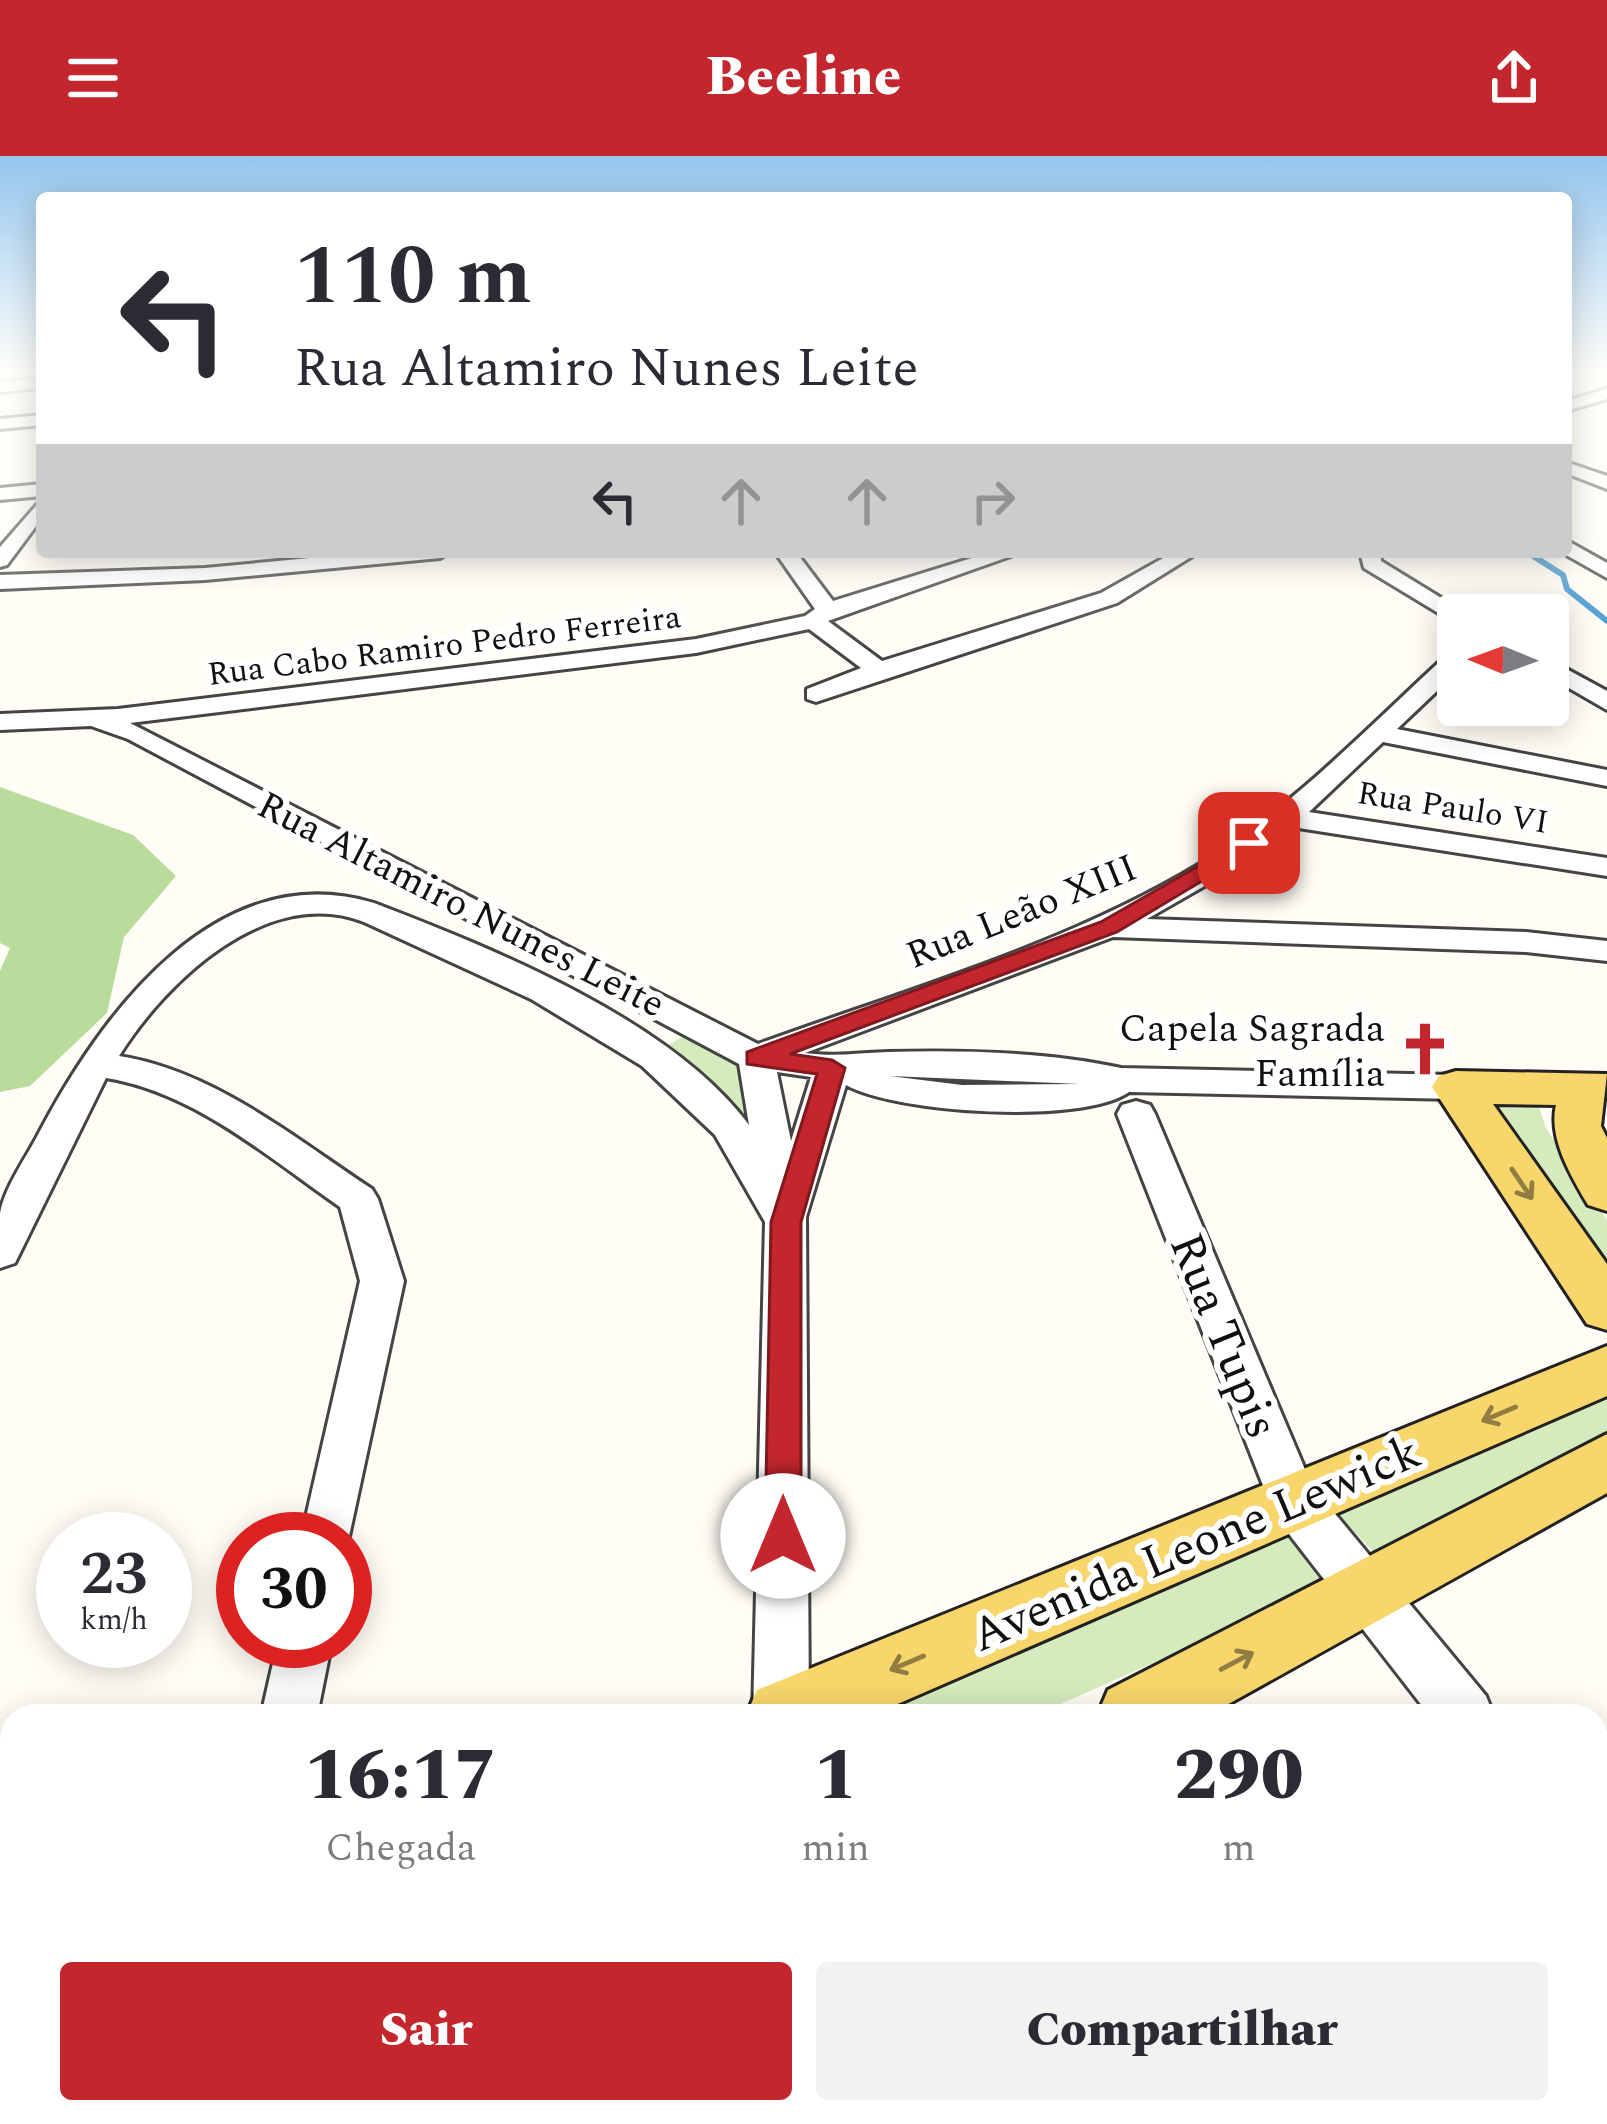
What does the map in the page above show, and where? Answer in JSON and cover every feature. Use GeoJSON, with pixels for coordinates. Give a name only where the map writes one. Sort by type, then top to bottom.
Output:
{"type":"FeatureCollection","features":[{"type":"Feature","properties":{"kind":"main road","name":"Rua Altamiro Nunes Leite"},"geometry":{"type":"LineString","coordinates":[[1456,1087],[1596,1089]]}},
{"type":"Feature","properties":{"kind":"main road"},"geometry":{"type":"LineString","coordinates":[[1456,1087],[1607,1308]]}},
{"type":"Feature","properties":{"kind":"main road"},"geometry":{"type":"LineString","coordinates":[[1596,1089],[1576,1126],[1607,1192]]}},
{"type":"Feature","properties":{"kind":"main road","name":"Avenida Leone Lewick"},"geometry":{"type":"LineString","coordinates":[[810,1704],[1607,1370]]}},
{"type":"Feature","properties":{"kind":"main road"},"geometry":{"type":"LineString","coordinates":[[1157,1704],[1607,1461]]}},
{"type":"Feature","properties":{"kind":"street"},"geometry":{"type":"LineString","coordinates":[[1572,469],[1607,470]]}},
{"type":"Feature","properties":{"kind":"street"},"geometry":{"type":"LineString","coordinates":[[1572,470],[1607,483]]}},
{"type":"Feature","properties":{"kind":"street"},"geometry":{"type":"LineString","coordinates":[[0,494],[36,491]]}},
{"type":"Feature","properties":{"kind":"street"},"geometry":{"type":"LineString","coordinates":[[0,561],[36,513]]}},
{"type":"Feature","properties":{"kind":"street"},"geometry":{"type":"LineString","coordinates":[[1572,550],[1607,572]]}},
{"type":"Feature","properties":{"kind":"street"},"geometry":{"type":"LineString","coordinates":[[0,582],[205,574],[376,558]]}},
{"type":"Feature","properties":{"kind":"street"},"geometry":{"type":"LineString","coordinates":[[788,558],[821,616],[879,670]]}},
{"type":"Feature","properties":{"kind":"street","name":"Rua Cabo Ramiro Pedro Ferreira"},"geometry":{"type":"LineString","coordinates":[[80,720],[696,646],[821,616],[994,558]]}},
{"type":"Feature","properties":{"kind":"street"},"geometry":{"type":"LineString","coordinates":[[816,694],[1109,598],[1179,558]]}},
{"type":"Feature","properties":{"kind":"street"},"geometry":{"type":"LineString","coordinates":[[1370,558],[1371,564],[1394,582],[1437,604]]}},
{"type":"Feature","properties":{"kind":"street","name":"Rua Leão XIII"},"geometry":{"type":"LineString","coordinates":[[756,1058],[1109,927],[1211,870],[1287,817],[1437,677]]}},
{"type":"Feature","properties":{"kind":"street"},"geometry":{"type":"LineString","coordinates":[[1569,679],[1607,702]]}},
{"type":"Feature","properties":{"kind":"street"},"geometry":{"type":"LineString","coordinates":[[0,722],[80,720]]}},
{"type":"Feature","properties":{"kind":"street","name":"Rua Altamiro Nunes Leite"},"geometry":{"type":"LineString","coordinates":[[80,720],[136,733],[756,1058],[840,1069],[885,1064],[1086,1072],[1128,1097],[1456,1087]]}},
{"type":"Feature","properties":{"kind":"street"},"geometry":{"type":"LineString","coordinates":[[1375,733],[1607,778]]}},
{"type":"Feature","properties":{"kind":"street","name":"Rua Paulo VI"},"geometry":{"type":"LineString","coordinates":[[1287,817],[1607,867]]}},
{"type":"Feature","properties":{"kind":"street","name":"Rua Altamiro Nunes Leite"},"geometry":{"type":"LineString","coordinates":[[99,1065],[128,1015],[166,975],[279,910],[320,902],[359,908],[513,976],[647,1050],[721,1116],[786,1222]]}},
{"type":"Feature","properties":{"kind":"street"},"geometry":{"type":"LineString","coordinates":[[1109,927],[1526,942],[1607,951]]}},
{"type":"Feature","properties":{"kind":"street"},"geometry":{"type":"LineString","coordinates":[[647,1050],[692,1021]]}},
{"type":"Feature","properties":{"kind":"street"},"geometry":{"type":"LineString","coordinates":[[756,1058],[786,1222],[782,1704]]}},
{"type":"Feature","properties":{"kind":"street"},"geometry":{"type":"LineString","coordinates":[[0,1252],[99,1065],[155,1074],[222,1108],[358,1199],[382,1281],[333,1512]]}},
{"type":"Feature","properties":{"kind":"street"},"geometry":{"type":"LineString","coordinates":[[786,1222],[840,1069]]}},
{"type":"Feature","properties":{"kind":"street","name":"Rua Tupis"},"geometry":{"type":"LineString","coordinates":[[1128,1097],[1293,1500],[1456,1704]]}},
{"type":"Feature","properties":{"kind":"street"},"geometry":{"type":"LineString","coordinates":[[292,1704],[299,1668]]}},
{"type":"Feature","properties":{"kind":"green space"},"geometry":{"type":"Polygon","coordinates":[[[0,787],[133,835],[176,876],[124,937],[107,1013],[30,1086],[0,1092],[0,971],[10,948],[0,943],[0,787]]]}},
{"type":"Feature","properties":{"kind":"green space"},"geometry":{"type":"Polygon","coordinates":[[[689,1032],[760,1078],[767,1175],[661,1050],[689,1032]]]}},
{"type":"Feature","properties":{"kind":"green space"},"geometry":{"type":"Polygon","coordinates":[[[1491,1095],[1536,1099],[1546,1128],[1607,1220],[1607,1287],[1501,1126],[1491,1095]]]}},
{"type":"Feature","properties":{"kind":"green space"},"geometry":{"type":"Polygon","coordinates":[[[1607,1392],[1607,1447],[1380,1559],[1334,1510],[1607,1392]]]}},
{"type":"Feature","properties":{"kind":"green space"},"geometry":{"type":"Polygon","coordinates":[[[1283,1530],[1325,1586],[1061,1704],[880,1703],[1283,1530]]]}},
{"type":"Feature","properties":{"kind":"waterway"},"geometry":{"type":"LineString","coordinates":[[1536,558],[1563,575],[1567,589],[1607,621]]}},
{"type":"Feature","properties":{"kind":"place","name":"Capela Sagrada Família"},"geometry":{"type":"Point","coordinates":[1425,1049]}},
{"type":"Feature","properties":{"kind":"route"},"geometry":{"type":"LineString","coordinates":[[783,1536],[786,1222],[832,1068],[756,1058],[1109,927],[1211,870],[1249,843]]}}]}
